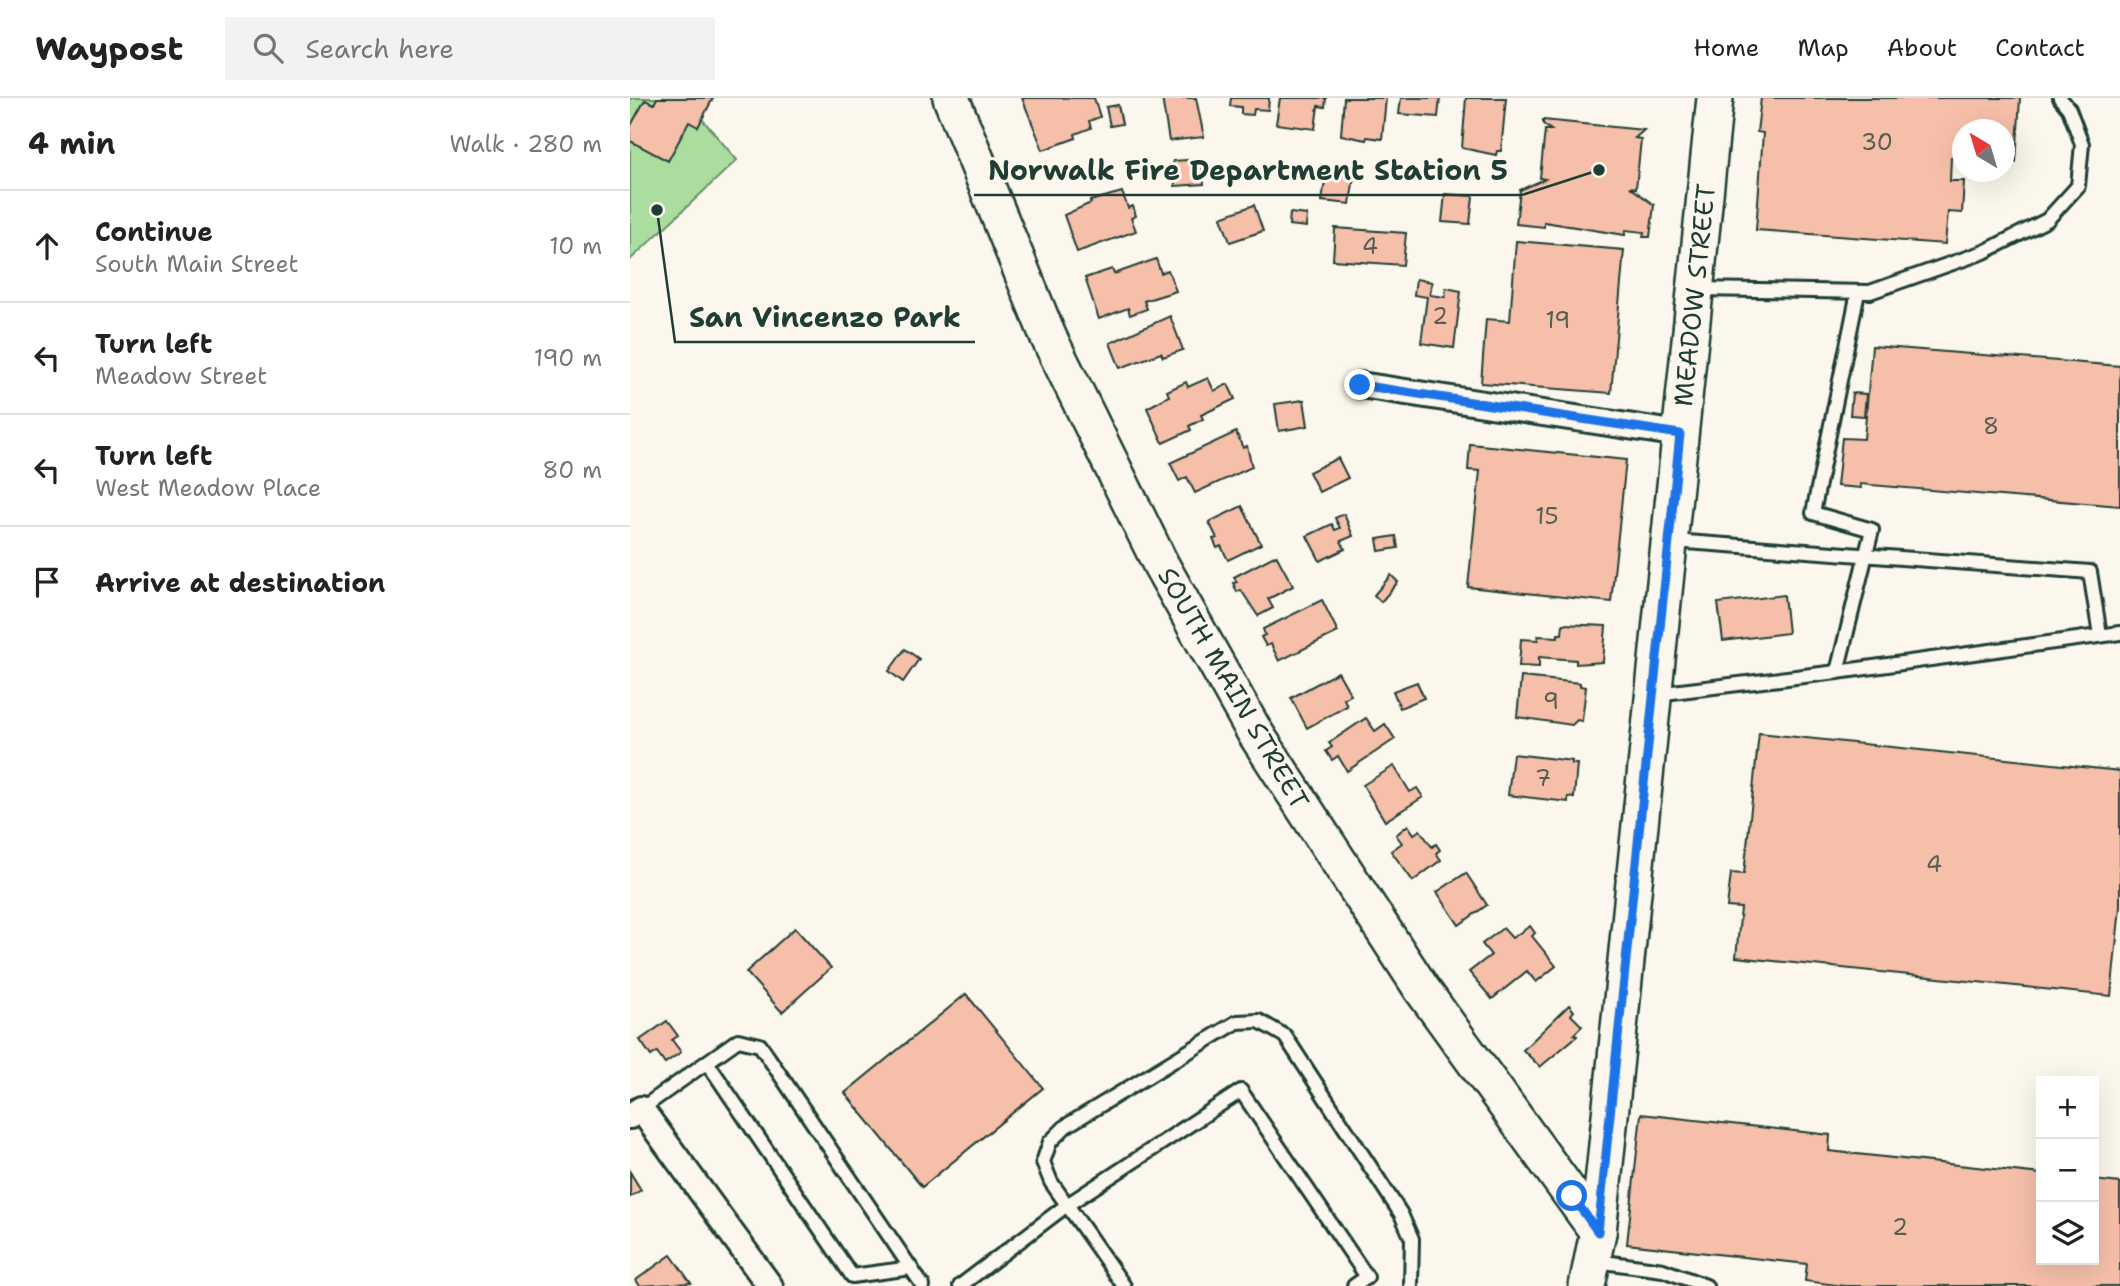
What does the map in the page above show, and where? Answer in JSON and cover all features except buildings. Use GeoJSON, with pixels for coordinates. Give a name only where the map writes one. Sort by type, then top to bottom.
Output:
{"type":"FeatureCollection","features":[{"type":"Feature","properties":{"kind":"main road","name":"SOUTH MAIN STREET"},"geometry":{"type":"LineString","coordinates":[[951,98],[1048,336],[1161,565],[1254,731],[1592,1259]]}},
{"type":"Feature","properties":{"kind":"main road","name":"MEADOW STREET"},"geometry":{"type":"LineString","coordinates":[[1592,1259],[1715,98]]}},
{"type":"Feature","properties":{"kind":"street"},"geometry":{"type":"LineString","coordinates":[[1360,385],[1680,434]]}},
{"type":"Feature","properties":{"kind":"street"},"geometry":{"type":"LineString","coordinates":[[636,1112],[770,1286]]}},
{"type":"Feature","properties":{"kind":"lane"},"geometry":{"type":"LineString","coordinates":[[1695,288],[1870,292],[1984,252],[2047,220],[2078,186],[2082,144],[2068,109],[2060,98]]}},
{"type":"Feature","properties":{"kind":"lane"},"geometry":{"type":"LineString","coordinates":[[1837,672],[1872,530],[1813,513],[1858,292]]}},
{"type":"Feature","properties":{"kind":"lane"},"geometry":{"type":"LineString","coordinates":[[1669,541],[2090,572],[2100,635]]}},
{"type":"Feature","properties":{"kind":"lane"},"geometry":{"type":"LineString","coordinates":[[1653,694],[2120,633]]}},
{"type":"Feature","properties":{"kind":"lane"},"geometry":{"type":"LineString","coordinates":[[1124,1286],[1051,1182],[1043,1162],[1051,1142],[1066,1126],[1237,1022],[1259,1021],[1285,1036],[1401,1214],[1412,1239],[1410,1286]]}},
{"type":"Feature","properties":{"kind":"lane"},"geometry":{"type":"LineString","coordinates":[[636,1112],[738,1040],[760,1045],[923,1286]]}},
{"type":"Feature","properties":{"kind":"lane"},"geometry":{"type":"LineString","coordinates":[[707,1062],[852,1276],[911,1268]]}},
{"type":"Feature","properties":{"kind":"lane"},"geometry":{"type":"LineString","coordinates":[[960,1286],[1067,1205],[1241,1091],[1367,1277],[1354,1286]]}},
{"type":"Feature","properties":{"kind":"lane"},"geometry":{"type":"LineString","coordinates":[[1592,1259],[1662,1270],[1706,1286]]}},
{"type":"Feature","properties":{"kind":"green space"},"geometry":{"type":"Polygon","coordinates":[[[630,98],[684,98],[737,160],[630,260],[630,98]]]}},
{"type":"Feature","properties":{"kind":"place","name":"Norwalk Fire Department Station 5"},"geometry":{"type":"Point","coordinates":[1599,170]}},
{"type":"Feature","properties":{"kind":"place","name":"San Vincenzo Park"},"geometry":{"type":"Point","coordinates":[657,210]}},
{"type":"Feature","properties":{"kind":"route"},"geometry":{"type":"LineString","coordinates":[[1360,385],[1680,434],[1598,1232],[1572,1196]]}}]}
